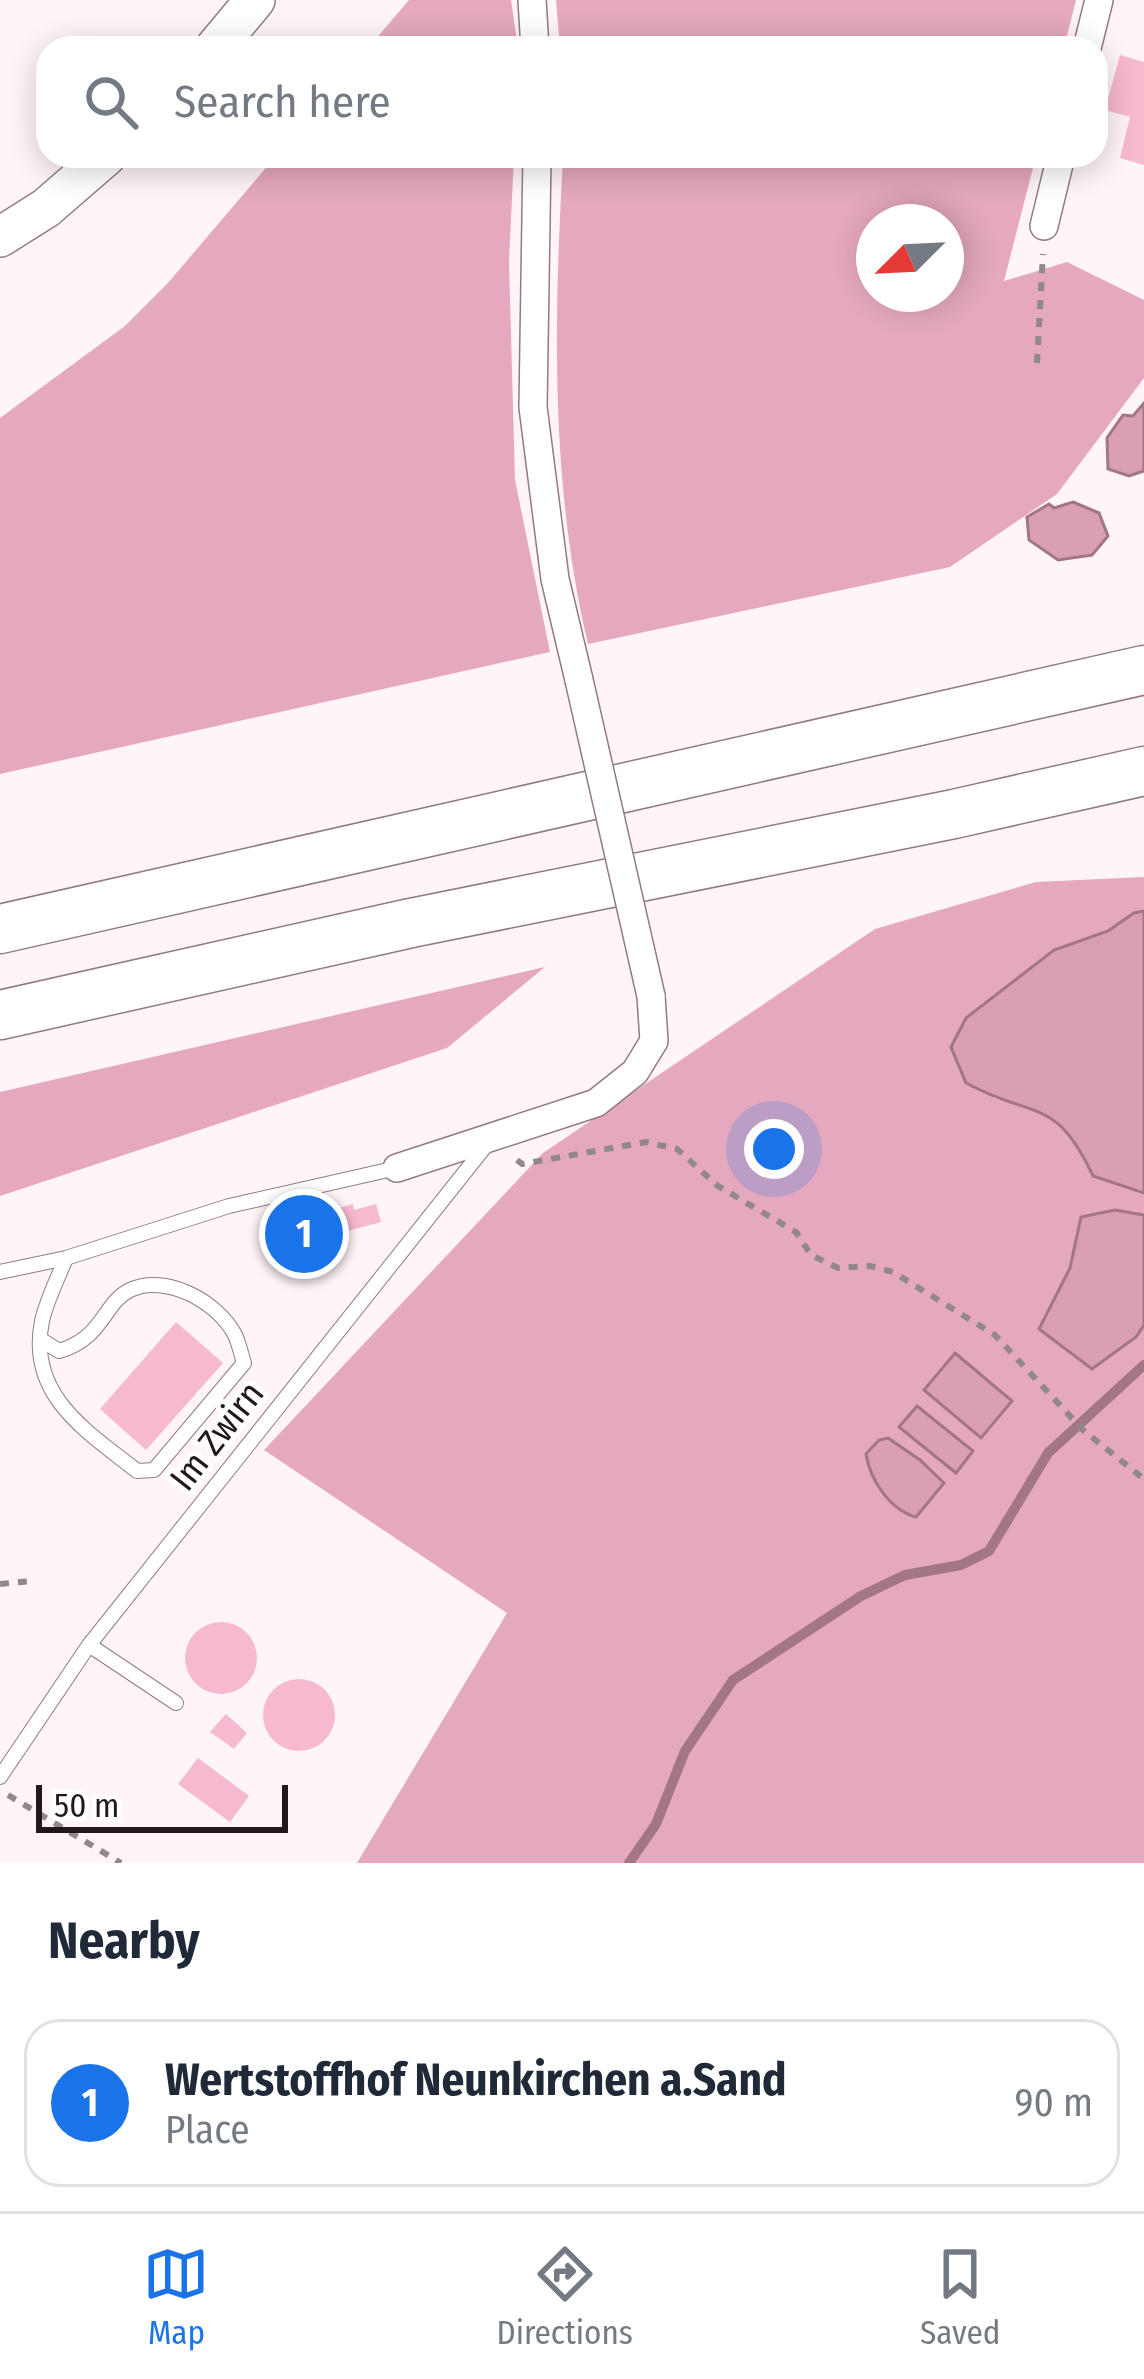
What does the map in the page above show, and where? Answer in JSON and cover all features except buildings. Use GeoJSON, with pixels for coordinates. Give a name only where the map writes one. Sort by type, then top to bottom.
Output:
{"type":"FeatureCollection","features":[{"type":"Feature","properties":{"kind":"highway"},"geometry":{"type":"LineString","coordinates":[[0,929],[1144,670]]}},
{"type":"Feature","properties":{"kind":"highway"},"geometry":{"type":"LineString","coordinates":[[0,1015],[411,923],[1144,771]]}},
{"type":"Feature","properties":{"kind":"main road"},"geometry":{"type":"LineString","coordinates":[[224,36],[255,0]]}},
{"type":"Feature","properties":{"kind":"main road"},"geometry":{"type":"LineString","coordinates":[[0,237],[46,208],[92,168]]}},
{"type":"Feature","properties":{"kind":"street"},"geometry":{"type":"LineString","coordinates":[[532,0],[534,36]]}},
{"type":"Feature","properties":{"kind":"street"},"geometry":{"type":"LineString","coordinates":[[1090,36],[1099,0]]}},
{"type":"Feature","properties":{"kind":"street"},"geometry":{"type":"LineString","coordinates":[[397,1168],[596,1102],[635,1072],[653,1041],[651,996],[555,579],[533,407],[537,168]]}},
{"type":"Feature","properties":{"kind":"street"},"geometry":{"type":"LineString","coordinates":[[1044,226],[1058,168]]}},
{"type":"Feature","properties":{"kind":"lane","name":"Im Zwirn"},"geometry":{"type":"LineString","coordinates":[[0,1777],[89,1646],[491,1139]]}},
{"type":"Feature","properties":{"kind":"lane"},"geometry":{"type":"LineString","coordinates":[[0,1272],[66,1258],[229,1206],[397,1168]]}},
{"type":"Feature","properties":{"kind":"lane"},"geometry":{"type":"LineString","coordinates":[[40,1339],[59,1351],[77,1346],[128,1291],[166,1284],[206,1304],[234,1333],[244,1363],[154,1470],[137,1471],[68,1415],[51,1394],[40,1339],[43,1316],[66,1258]]}},
{"type":"Feature","properties":{"kind":"lane"},"geometry":{"type":"LineString","coordinates":[[89,1646],[176,1703]]}},
{"type":"Feature","properties":{"kind":"path"},"geometry":{"type":"LineString","coordinates":[[1037,363],[1044,226]]}},
{"type":"Feature","properties":{"kind":"path"},"geometry":{"type":"LineString","coordinates":[[491,1139],[522,1164],[646,1142],[676,1149],[718,1186],[796,1232],[811,1255],[838,1268],[870,1266],[893,1272],[995,1335],[1084,1430],[1144,1479]]}},
{"type":"Feature","properties":{"kind":"path"},"geometry":{"type":"LineString","coordinates":[[0,1585],[32,1581]]}},
{"type":"Feature","properties":{"kind":"path"},"geometry":{"type":"LineString","coordinates":[[0,1790],[121,1863]]}},
{"type":"Feature","properties":{"kind":"shaded area"},"geometry":{"type":"Polygon","coordinates":[[[409,0],[511,0],[516,36],[378,36],[409,0]]]}},
{"type":"Feature","properties":{"kind":"shaded area"},"geometry":{"type":"Polygon","coordinates":[[[556,0],[1076,0],[1067,36],[559,36],[556,0]]]}},
{"type":"Feature","properties":{"kind":"shaded area"},"geometry":{"type":"Polygon","coordinates":[[[266,168],[513,168],[509,262],[515,480],[550,652],[0,774],[0,418],[125,326],[266,168]]]}},
{"type":"Feature","properties":{"kind":"shaded area"},"geometry":{"type":"Polygon","coordinates":[[[562,168],[1033,168],[1004,281],[1067,262],[1144,300],[1144,378],[1057,494],[950,567],[588,644],[567,523],[558,401],[562,168]]]}},
{"type":"Feature","properties":{"kind":"shaded area"},"geometry":{"type":"Polygon","coordinates":[[[1144,403],[1144,471],[1129,476],[1108,469],[1107,438],[1123,415],[1133,416],[1144,403]]]}},
{"type":"Feature","properties":{"kind":"shaded area"},"geometry":{"type":"Polygon","coordinates":[[[1073,502],[1099,513],[1108,536],[1092,555],[1058,560],[1029,540],[1027,517],[1049,504],[1054,508],[1073,502]]]}},
{"type":"Feature","properties":{"kind":"shaded area"},"geometry":{"type":"Polygon","coordinates":[[[1144,877],[1144,911],[1108,931],[1054,950],[966,1017],[994,1098],[1045,1114],[1066,1130],[1094,1176],[1144,1193],[1144,1215],[1115,1210],[1081,1217],[1070,1268],[1039,1328],[1136,1337],[1144,1325],[1144,1863],[357,1863],[507,1613],[264,1450],[543,1153],[875,929],[1036,882],[1144,877]]]}},
{"type":"Feature","properties":{"kind":"shaded area"},"geometry":{"type":"Polygon","coordinates":[[[1144,911],[1144,1193],[1093,1176],[1067,1132],[1054,1121],[966,1083],[951,1047],[966,1018],[1054,950],[1108,931],[1144,911]]]}},
{"type":"Feature","properties":{"kind":"shaded area"},"geometry":{"type":"Polygon","coordinates":[[[545,967],[447,1048],[0,1196],[0,1092],[545,967]]]}},
{"type":"Feature","properties":{"kind":"shaded area"},"geometry":{"type":"Polygon","coordinates":[[[1115,1210],[1144,1215],[1144,1325],[1136,1337],[1092,1369],[1039,1329],[1070,1268],[1081,1217],[1115,1210]]]}},
{"type":"Feature","properties":{"kind":"shaded area"},"geometry":{"type":"Polygon","coordinates":[[[955,1353],[1012,1401],[981,1438],[924,1390],[955,1353]]]}},
{"type":"Feature","properties":{"kind":"shaded area"},"geometry":{"type":"Polygon","coordinates":[[[917,1406],[973,1451],[956,1473],[899,1427],[917,1406]]]}},
{"type":"Feature","properties":{"kind":"shaded area"},"geometry":{"type":"Polygon","coordinates":[[[888,1438],[944,1483],[916,1517],[890,1501],[868,1464],[866,1454],[879,1440],[888,1438]]]}},
{"type":"Feature","properties":{"kind":"waterway"},"geometry":{"type":"LineString","coordinates":[[629,1863],[656,1824],[685,1751],[733,1680],[861,1596],[905,1575],[961,1565],[989,1551],[1048,1453],[1144,1365]]}},
{"type":"Feature","properties":{"kind":"place","name":"Wertstoffhof Neunkirchen a.Sand"},"geometry":{"type":"Point","coordinates":[304,1234]}}]}
